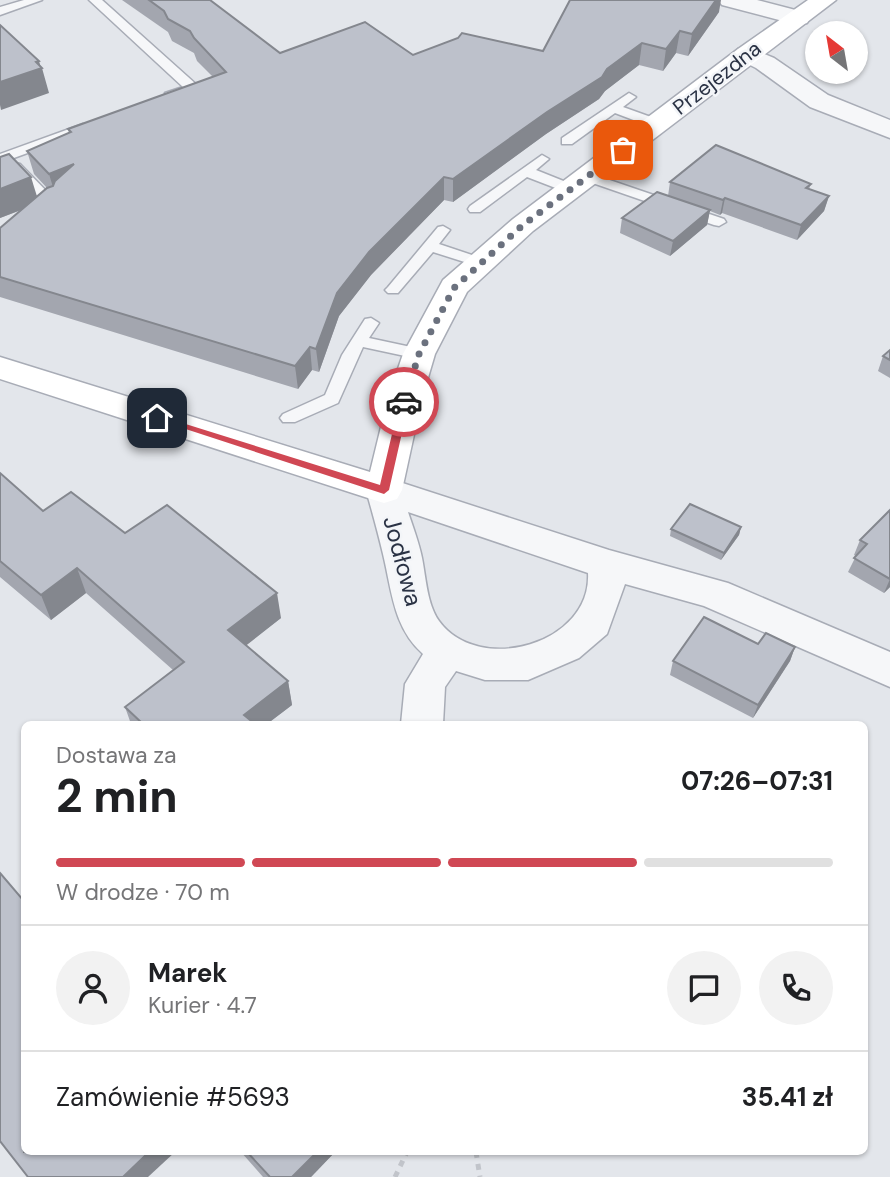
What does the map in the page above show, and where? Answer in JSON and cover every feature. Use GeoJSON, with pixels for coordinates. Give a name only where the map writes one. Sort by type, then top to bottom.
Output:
{"type":"FeatureCollection","features":[{"type":"Feature","properties":{"kind":"street"},"geometry":{"type":"LineString","coordinates":[[730,0],[798,18]]}},
{"type":"Feature","properties":{"kind":"street","name":"Przejezdna"},"geometry":{"type":"LineString","coordinates":[[384,490],[405,398],[419,354],[454,288],[479,262],[580,183],[747,54],[824,0]]}},
{"type":"Feature","properties":{"kind":"street"},"geometry":{"type":"LineString","coordinates":[[747,54],[765,62],[820,101],[890,130]]}},
{"type":"Feature","properties":{"kind":"street","name":"Jodłowa"},"geometry":{"type":"LineString","coordinates":[[0,368],[606,564],[714,594],[890,670]]}},
{"type":"Feature","properties":{"kind":"street","name":"Jodłowa"},"geometry":{"type":"LineString","coordinates":[[384,490],[404,557],[409,594],[423,630],[447,651],[485,664],[528,664],[565,647],[593,623],[603,597],[607,578],[606,564]]}},
{"type":"Feature","properties":{"kind":"street"},"geometry":{"type":"LineString","coordinates":[[422,721],[425,684],[447,651]]}},
{"type":"Feature","properties":{"kind":"lane"},"geometry":{"type":"LineString","coordinates":[[0,11],[36,0]]}},
{"type":"Feature","properties":{"kind":"lane"},"geometry":{"type":"LineString","coordinates":[[95,0],[192,88],[154,102]]}},
{"type":"Feature","properties":{"kind":"lane"},"geometry":{"type":"LineString","coordinates":[[567,141],[629,97]]}},
{"type":"Feature","properties":{"kind":"lane"},"geometry":{"type":"LineString","coordinates":[[613,108],[657,124]]}},
{"type":"Feature","properties":{"kind":"lane"},"geometry":{"type":"LineString","coordinates":[[52,205],[2,156],[92,125]]}},
{"type":"Feature","properties":{"kind":"lane"},"geometry":{"type":"LineString","coordinates":[[475,209],[542,159]]}},
{"type":"Feature","properties":{"kind":"lane"},"geometry":{"type":"LineString","coordinates":[[526,171],[580,183],[719,222]]}},
{"type":"Feature","properties":{"kind":"lane"},"geometry":{"type":"LineString","coordinates":[[393,290],[443,230]]}},
{"type":"Feature","properties":{"kind":"lane"},"geometry":{"type":"LineString","coordinates":[[430,246],[479,262]]}},
{"type":"Feature","properties":{"kind":"lane"},"geometry":{"type":"LineString","coordinates":[[289,418],[332,400],[359,341],[371,323]]}},
{"type":"Feature","properties":{"kind":"lane"},"geometry":{"type":"LineString","coordinates":[[359,341],[419,354]]}},
{"type":"Feature","properties":{"kind":"path"},"geometry":{"type":"LineString","coordinates":[[395,1177],[406,1155]]}},
{"type":"Feature","properties":{"kind":"path"},"geometry":{"type":"LineString","coordinates":[[476,1155],[480,1177]]}},
{"type":"Feature","properties":{"kind":"building"},"geometry":{"type":"Polygon","coordinates":[[[149,0],[210,0],[280,53],[365,22],[413,55],[458,38],[462,33],[543,51],[570,0],[716,0],[692,34],[680,31],[666,49],[642,43],[607,69],[602,77],[547,112],[453,179],[444,177],[369,252],[337,293],[316,349],[310,347],[295,366],[0,277],[0,228],[47,188],[53,186],[74,164],[49,174],[27,151],[71,132],[68,129],[226,72],[190,31],[168,19],[164,11],[149,0]]]}},
{"type":"Feature","properties":{"kind":"building"},"geometry":{"type":"Polygon","coordinates":[[[0,25],[39,61],[36,62],[42,68],[0,82],[0,25]]]}},
{"type":"Feature","properties":{"kind":"building"},"geometry":{"type":"Polygon","coordinates":[[[716,145],[811,184],[806,188],[829,196],[801,225],[670,182],[716,145]]]}},
{"type":"Feature","properties":{"kind":"building"},"geometry":{"type":"Polygon","coordinates":[[[9,154],[31,177],[0,189],[0,157],[9,154]]]}},
{"type":"Feature","properties":{"kind":"building"},"geometry":{"type":"Polygon","coordinates":[[[657,192],[710,210],[673,241],[622,218],[657,192]]]}},
{"type":"Feature","properties":{"kind":"building"},"geometry":{"type":"Polygon","coordinates":[[[890,350],[890,360],[883,356],[890,350]]]}},
{"type":"Feature","properties":{"kind":"building"},"geometry":{"type":"Polygon","coordinates":[[[0,473],[43,511],[71,492],[125,533],[167,505],[277,593],[228,630],[288,681],[244,715],[251,721],[140,721],[125,707],[184,662],[77,568],[41,595],[0,561],[0,473]]]}},
{"type":"Feature","properties":{"kind":"building"},"geometry":{"type":"Polygon","coordinates":[[[690,504],[741,527],[724,553],[671,529],[690,504]]]}},
{"type":"Feature","properties":{"kind":"building"},"geometry":{"type":"Polygon","coordinates":[[[890,510],[890,579],[854,558],[867,544],[860,540],[890,510]]]}},
{"type":"Feature","properties":{"kind":"building"},"geometry":{"type":"Polygon","coordinates":[[[704,617],[758,644],[766,633],[795,647],[758,705],[673,661],[704,617]]]}},
{"type":"Feature","properties":{"kind":"building"},"geometry":{"type":"Polygon","coordinates":[[[0,873],[21,898],[21,1155],[146,1155],[123,1177],[28,1177],[0,1141],[0,873]]]}},
{"type":"Feature","properties":{"kind":"building"},"geometry":{"type":"Polygon","coordinates":[[[250,1155],[314,1155],[292,1177],[270,1177],[250,1155]]]}},
{"type":"Feature","properties":{"kind":"way so far"},"geometry":{"type":"LineString","coordinates":[[404,402],[419,354],[433,323],[454,288],[479,262],[523,225],[623,150]]}},
{"type":"Feature","properties":{"kind":"route"},"geometry":{"type":"LineString","coordinates":[[157,418],[384,490],[404,402]]}}]}
